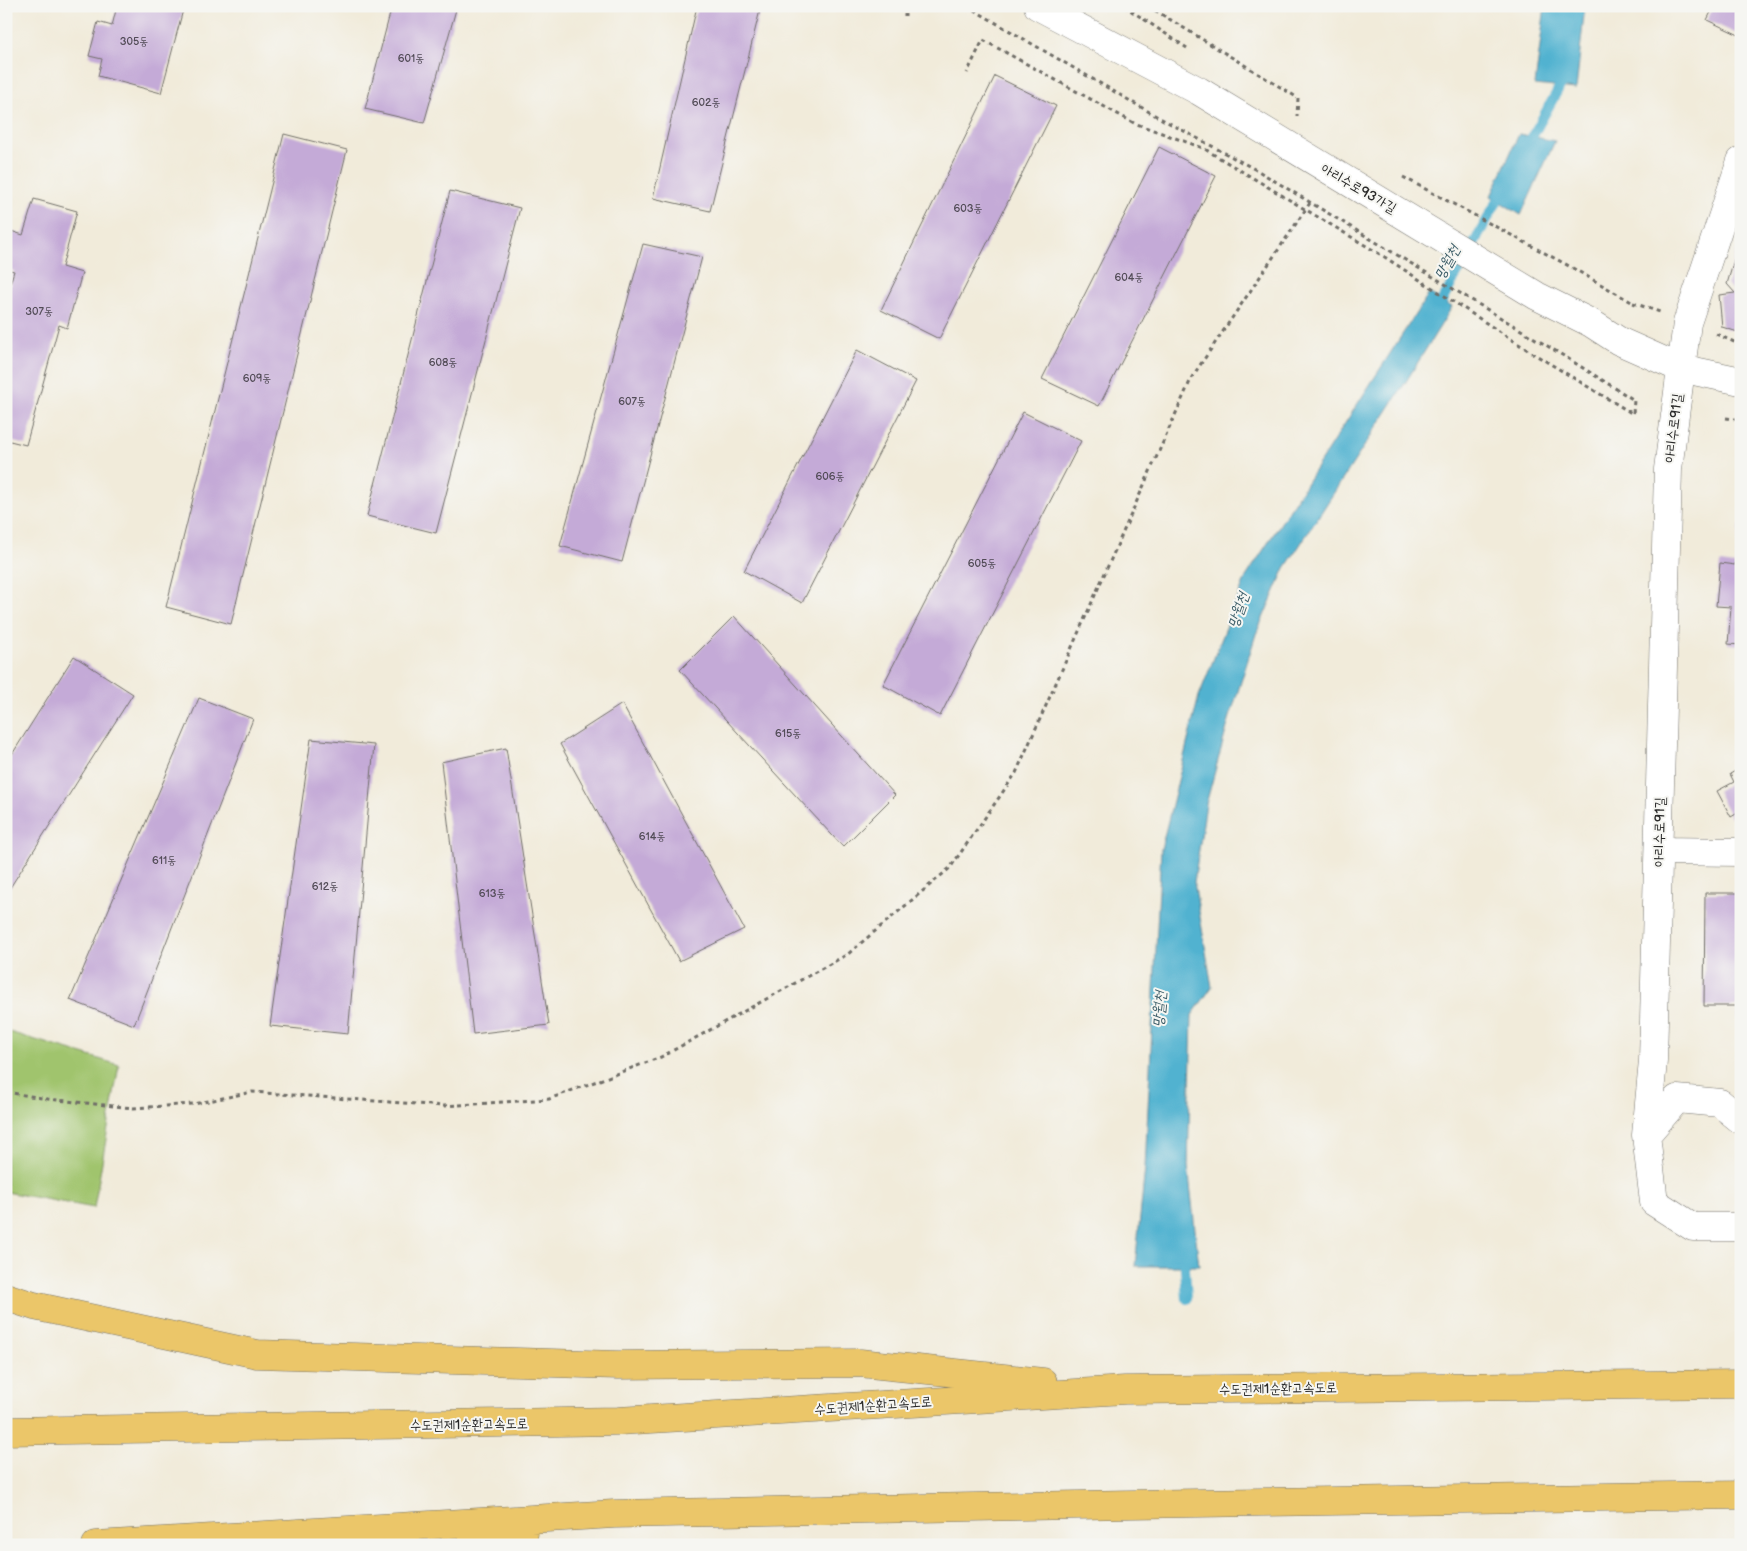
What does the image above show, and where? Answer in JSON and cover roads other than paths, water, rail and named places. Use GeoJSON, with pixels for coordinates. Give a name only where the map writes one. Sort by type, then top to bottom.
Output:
{"type":"FeatureCollection","features":[{"type":"Feature","properties":{"kind":"highway"},"geometry":{"type":"LineString","coordinates":[[6,1297],[34,1306],[258,1354],[618,1365],[860,1363],[1124,1390]]}},
{"type":"Feature","properties":{"kind":"highway","name":"수도권제1순환고속도로"},"geometry":{"type":"LineString","coordinates":[[6,1431],[618,1421],[1124,1390],[1741,1384]]}},
{"type":"Feature","properties":{"kind":"highway"},"geometry":{"type":"LineString","coordinates":[[96,1545],[614,1514],[1741,1495]]}},
{"type":"Feature","properties":{"kind":"highway"},"geometry":{"type":"LineString","coordinates":[[470,1545],[614,1514]]}},
{"type":"Feature","properties":{"kind":"street","name":"아리수로93가길"},"geometry":{"type":"LineString","coordinates":[[1038,6],[1199,91],[1537,296],[1590,323],[1618,341],[1680,368],[1741,381]]}},
{"type":"Feature","properties":{"kind":"street"},"geometry":{"type":"LineString","coordinates":[[1680,368],[1687,323],[1741,161]]}},
{"type":"Feature","properties":{"kind":"street","name":"아리수로91길"},"geometry":{"type":"LineString","coordinates":[[1680,368],[1668,468],[1653,1061],[1646,1135],[1654,1202],[1693,1227],[1741,1227]]}},
{"type":"Feature","properties":{"kind":"street"},"geometry":{"type":"LineString","coordinates":[[1658,851],[1741,852]]}},
{"type":"Feature","properties":{"kind":"street"},"geometry":{"type":"LineString","coordinates":[[1646,1135],[1677,1099],[1720,1104],[1741,1120]]}},
{"type":"Feature","properties":{"kind":"water"},"geometry":{"type":"Polygon","coordinates":[[[1545,6],[1585,6],[1576,89],[1535,85],[1545,6]]]}},
{"type":"Feature","properties":{"kind":"water"},"geometry":{"type":"Polygon","coordinates":[[[1519,134],[1555,141],[1521,215],[1491,196],[1519,134]]]}},
{"type":"Feature","properties":{"kind":"water"},"geometry":{"type":"Polygon","coordinates":[[[1429,293],[1452,307],[1402,388],[1285,568],[1256,634],[1229,720],[1206,804],[1194,882],[1212,987],[1192,1015],[1188,1166],[1199,1266],[1135,1266],[1145,1168],[1161,849],[1199,696],[1246,577],[1429,293]]]}},
{"type":"Feature","properties":{"kind":"waterway","name":"망월천"},"geometry":{"type":"LineString","coordinates":[[1526,148],[1565,77]]}},
{"type":"Feature","properties":{"kind":"waterway","name":"망월천"},"geometry":{"type":"LineString","coordinates":[[1436,312],[1504,189]]}},
{"type":"Feature","properties":{"kind":"waterway","name":"망월천"},"geometry":{"type":"LineString","coordinates":[[1184,1253],[1187,1299]]}}]}
